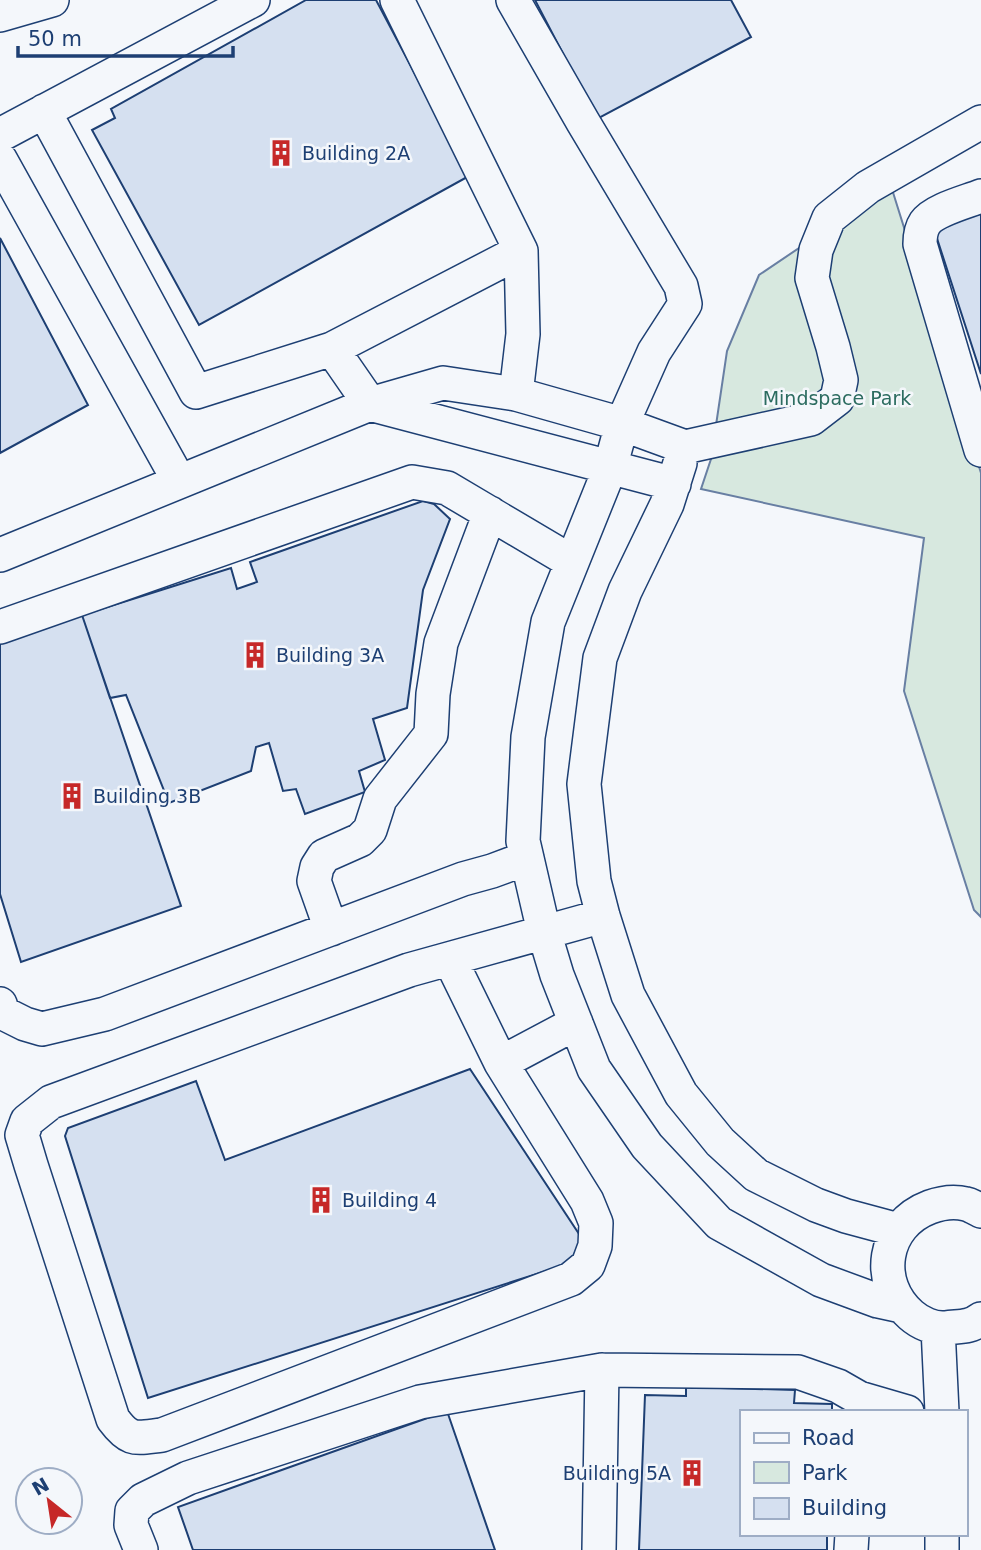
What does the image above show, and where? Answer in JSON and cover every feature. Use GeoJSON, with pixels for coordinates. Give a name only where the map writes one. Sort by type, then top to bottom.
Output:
{"type":"FeatureCollection","features":[{"type":"Feature","properties":{"kind":"street"},"geometry":{"type":"LineString","coordinates":[[0,15],[52,0]]}},
{"type":"Feature","properties":{"kind":"street"},"geometry":{"type":"LineString","coordinates":[[0,135],[253,0]]}},
{"type":"Feature","properties":{"kind":"street"},"geometry":{"type":"LineString","coordinates":[[397,0],[521,251],[523,334],[516,394]]}},
{"type":"Feature","properties":{"kind":"street"},"geometry":{"type":"LineString","coordinates":[[513,0],[681,286],[685,304],[654,352],[622,424],[610,468],[548,622],[528,737],[523,841],[544,932],[557,975],[594,1069],[647,1146],[719,1223],[821,1280],[878,1301],[901,1306]]}},
{"type":"Feature","properties":{"kind":"street"},"geometry":{"type":"LineString","coordinates":[[44,111],[196,392],[332,349],[521,251]]}},
{"type":"Feature","properties":{"kind":"street"},"geometry":{"type":"LineString","coordinates":[[0,555],[370,404],[443,383],[516,394],[622,424],[685,447],[811,419],[837,400],[841,380],[812,278],[816,250],[829,218],[868,187],[981,122]]}},
{"type":"Feature","properties":{"kind":"street"},"geometry":{"type":"LineString","coordinates":[[0,159],[179,481]]}},
{"type":"Feature","properties":{"kind":"street"},"geometry":{"type":"LineString","coordinates":[[981,196],[934,215],[925,223],[920,244],[981,450]]}},
{"type":"Feature","properties":{"kind":"street"},"geometry":{"type":"LineString","coordinates":[[332,349],[370,404],[674,484]]}},
{"type":"Feature","properties":{"kind":"street"},"geometry":{"type":"LineString","coordinates":[[685,447],[667,505],[625,591],[600,658],[584,784],[594,881],[603,916],[628,995],[681,1094],[720,1142],[756,1175],[816,1206],[898,1230]]}},
{"type":"Feature","properties":{"kind":"street"},"geometry":{"type":"LineString","coordinates":[[0,626],[412,482],[447,488],[572,562]]}},
{"type":"Feature","properties":{"kind":"street"},"geometry":{"type":"LineString","coordinates":[[331,929],[314,881],[317,867],[324,856],[360,840],[370,830],[380,799],[431,734],[433,694],[441,643],[490,513]]}},
{"type":"Feature","properties":{"kind":"street"},"geometry":{"type":"LineString","coordinates":[[0,1004],[3,1013],[42,1029],[105,1014],[451,883],[527,858]]}},
{"type":"Feature","properties":{"kind":"street"},"geometry":{"type":"LineString","coordinates":[[450,959],[501,1063],[587,1201],[596,1223],[595,1246],[588,1265],[570,1279],[162,1435],[137,1438],[124,1433],[113,1419],[31,1165],[22,1135],[27,1121],[51,1102],[396,975],[450,959],[544,932],[603,916]]}},
{"type":"Feature","properties":{"kind":"street"},"geometry":{"type":"LineString","coordinates":[[501,1063],[576,1023]]}},
{"type":"Feature","properties":{"kind":"street"},"geometry":{"type":"LineString","coordinates":[[981,1211],[967,1204],[941,1203],[917,1212],[898,1230],[888,1255],[888,1282],[901,1306],[917,1320],[937,1328],[973,1325],[981,1319]]}},
{"type":"Feature","properties":{"kind":"street"},"geometry":{"type":"LineString","coordinates":[[937,1328],[942,1410]]}},
{"type":"Feature","properties":{"kind":"street"},"geometry":{"type":"LineString","coordinates":[[599,1550],[602,1370]]}},
{"type":"Feature","properties":{"kind":"street"},"geometry":{"type":"LineString","coordinates":[[141,1550],[131,1525],[132,1511],[143,1500],[188,1478],[420,1402],[602,1370],[798,1372],[838,1386],[859,1405],[893,1410]]}},
{"type":"Feature","properties":{"kind":"green space","name":"Mindspace Park"},"geometry":{"type":"Polygon","coordinates":[[[891,186],[981,473],[981,917],[974,910],[904,691],[924,538],[701,489],[711,459],[727,351],[759,275],[891,186]]]}},
{"type":"Feature","properties":{"kind":"building","name":"Building 2A"},"geometry":{"type":"Polygon","coordinates":[[[306,0],[376,0],[469,176],[199,325],[92,130],[115,118],[111,109],[306,0]]]}},
{"type":"Feature","properties":{"kind":"building"},"geometry":{"type":"Polygon","coordinates":[[[535,0],[731,0],[751,37],[597,119],[535,0]]]}},
{"type":"Feature","properties":{"kind":"building"},"geometry":{"type":"Polygon","coordinates":[[[981,207],[981,374],[932,223],[981,207]]]}},
{"type":"Feature","properties":{"kind":"building"},"geometry":{"type":"Polygon","coordinates":[[[0,238],[88,405],[0,453],[0,238]]]}},
{"type":"Feature","properties":{"kind":"building","name":"Building 3A"},"geometry":{"type":"Polygon","coordinates":[[[423,501],[434,504],[450,519],[423,590],[407,708],[373,719],[385,760],[359,771],[365,792],[305,814],[296,789],[283,791],[269,743],[256,747],[251,771],[169,803],[126,695],[110,698],[82,615],[231,568],[237,589],[257,582],[250,562],[423,501]]]}},
{"type":"Feature","properties":{"kind":"building","name":"Building 3B"},"geometry":{"type":"Polygon","coordinates":[[[82,615],[181,906],[21,962],[0,894],[0,642],[82,615]]]}},
{"type":"Feature","properties":{"kind":"building","name":"Building 4"},"geometry":{"type":"Polygon","coordinates":[[[470,1069],[583,1240],[568,1264],[148,1398],[65,1136],[68,1128],[196,1081],[225,1160],[470,1069]]]}},
{"type":"Feature","properties":{"kind":"building","name":"Building 5A"},"geometry":{"type":"Polygon","coordinates":[[[686,1387],[795,1390],[794,1403],[832,1404],[832,1410],[740,1410],[740,1536],[827,1536],[827,1550],[639,1550],[645,1395],[686,1396],[686,1387]]]}},
{"type":"Feature","properties":{"kind":"building"},"geometry":{"type":"Polygon","coordinates":[[[447,1411],[495,1550],[193,1550],[178,1507],[447,1411]]]}},
{"type":"Feature","properties":{"kind":"place","name":"Building 2A"},"geometry":{"type":"Point","coordinates":[281,153]}},
{"type":"Feature","properties":{"kind":"place","name":"Building 3A"},"geometry":{"type":"Point","coordinates":[255,655]}},
{"type":"Feature","properties":{"kind":"place","name":"Building 3B"},"geometry":{"type":"Point","coordinates":[72,796]}},
{"type":"Feature","properties":{"kind":"place","name":"Building 4"},"geometry":{"type":"Point","coordinates":[321,1200]}},
{"type":"Feature","properties":{"kind":"place","name":"Building 5A"},"geometry":{"type":"Point","coordinates":[692,1473]}}]}
